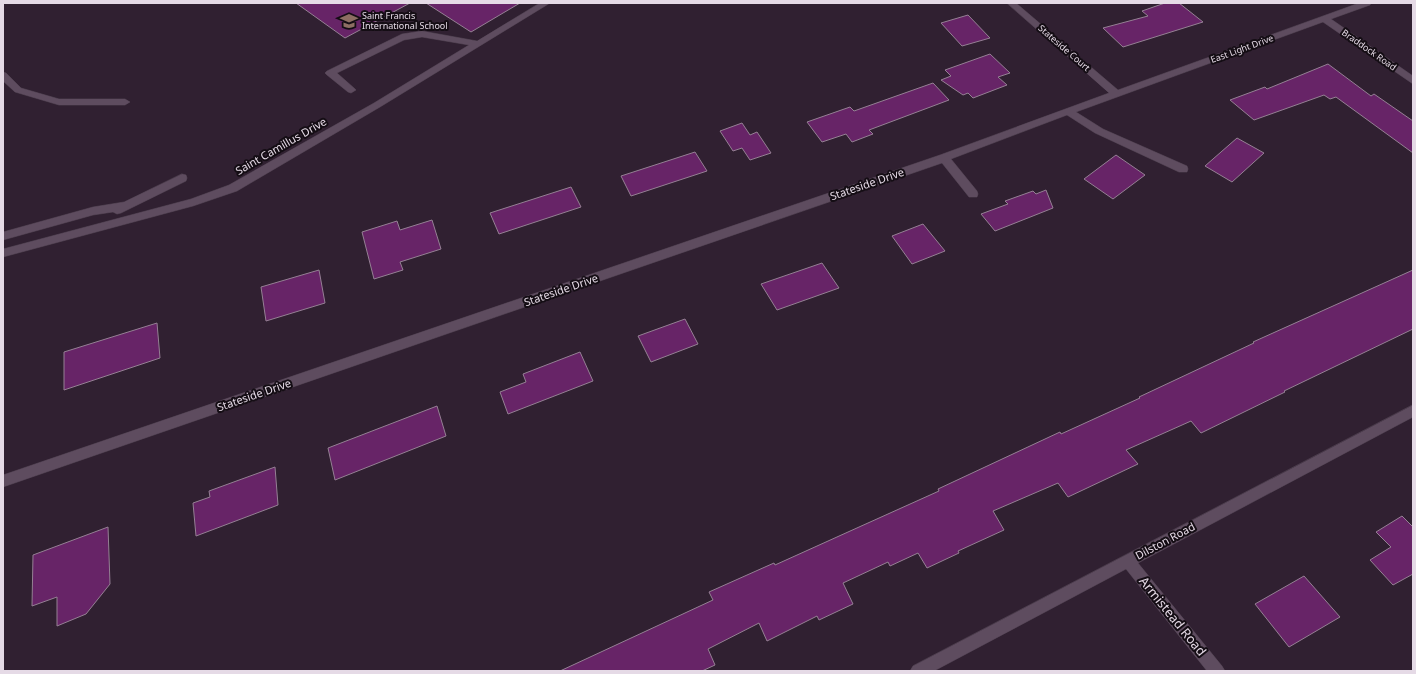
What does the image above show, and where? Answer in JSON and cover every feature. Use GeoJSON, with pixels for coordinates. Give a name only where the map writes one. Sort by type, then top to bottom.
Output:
{"type":"FeatureCollection","features":[{"type":"Feature","properties":{"kind":"street","name":"Saint Camillus Drive"},"geometry":{"type":"LineString","coordinates":[[3,253],[193,202],[233,188],[371,109],[546,3]]}},
{"type":"Feature","properties":{"kind":"street","name":"Stateside Court"},"geometry":{"type":"LineString","coordinates":[[1011,3],[1117,94]]}},
{"type":"Feature","properties":{"kind":"street","name":"East Light Drive"},"geometry":{"type":"LineString","coordinates":[[1117,94],[1367,3]]}},
{"type":"Feature","properties":{"kind":"street","name":"Braddock Road"},"geometry":{"type":"LineString","coordinates":[[1325,19],[1413,81]]}},
{"type":"Feature","properties":{"kind":"street"},"geometry":{"type":"LineString","coordinates":[[351,90],[330,73],[402,37],[422,34],[478,44]]}},
{"type":"Feature","properties":{"kind":"street"},"geometry":{"type":"LineString","coordinates":[[3,75],[18,90],[59,102],[125,102]]}},
{"type":"Feature","properties":{"kind":"street","name":"Stateside Drive"},"geometry":{"type":"LineString","coordinates":[[3,481],[944,158],[1068,110],[1117,94]]}},
{"type":"Feature","properties":{"kind":"street"},"geometry":{"type":"LineString","coordinates":[[1068,110],[1099,131],[1183,169]]}},
{"type":"Feature","properties":{"kind":"street"},"geometry":{"type":"LineString","coordinates":[[944,158],[973,194]]}},
{"type":"Feature","properties":{"kind":"street"},"geometry":{"type":"LineString","coordinates":[[82,231],[124,206],[182,178]]}},
{"type":"Feature","properties":{"kind":"street"},"geometry":{"type":"LineString","coordinates":[[3,236],[93,211],[124,206]]}},
{"type":"Feature","properties":{"kind":"street","name":"Dilston Road"},"geometry":{"type":"LineString","coordinates":[[918,671],[1413,411]]}},
{"type":"Feature","properties":{"kind":"street","name":"Armistead Road"},"geometry":{"type":"LineString","coordinates":[[1128,561],[1217,671]]}},
{"type":"Feature","properties":{"kind":"building","name":"Saint Francis International School"},"geometry":{"type":"Polygon","coordinates":[[[296,3],[410,3],[345,38],[296,3]]]}},
{"type":"Feature","properties":{"kind":"building","name":"Saint Francis International School"},"geometry":{"type":"Polygon","coordinates":[[[426,3],[520,3],[471,32],[426,3]]]}},
{"type":"Feature","properties":{"kind":"building"},"geometry":{"type":"Polygon","coordinates":[[[1165,3],[1179,3],[1203,22],[1123,47],[1103,28],[1148,16],[1142,11],[1165,3]]]}},
{"type":"Feature","properties":{"kind":"building"},"geometry":{"type":"Polygon","coordinates":[[[968,15],[990,38],[962,46],[941,23],[968,15]]]}},
{"type":"Feature","properties":{"kind":"building"},"geometry":{"type":"Polygon","coordinates":[[[990,54],[1010,73],[998,77],[1007,85],[973,98],[968,93],[963,95],[941,80],[951,76],[945,70],[990,54]]]}},
{"type":"Feature","properties":{"kind":"building"},"geometry":{"type":"Polygon","coordinates":[[[1328,64],[1371,96],[1374,94],[1413,121],[1413,153],[1336,97],[1330,99],[1324,95],[1254,120],[1230,100],[1265,87],[1267,89],[1328,64]]]}},
{"type":"Feature","properties":{"kind":"building"},"geometry":{"type":"Polygon","coordinates":[[[933,83],[949,100],[869,130],[873,134],[852,142],[846,134],[822,142],[807,122],[850,107],[854,111],[933,83]]]}},
{"type":"Feature","properties":{"kind":"building"},"geometry":{"type":"Polygon","coordinates":[[[742,123],[750,135],[757,132],[771,153],[750,160],[742,148],[733,151],[720,131],[742,123]]]}},
{"type":"Feature","properties":{"kind":"building"},"geometry":{"type":"Polygon","coordinates":[[[1237,138],[1264,153],[1232,182],[1205,166],[1237,138]]]}},
{"type":"Feature","properties":{"kind":"building"},"geometry":{"type":"Polygon","coordinates":[[[695,152],[707,171],[631,196],[621,176],[695,152]]]}},
{"type":"Feature","properties":{"kind":"building"},"geometry":{"type":"Polygon","coordinates":[[[1116,155],[1145,175],[1113,199],[1084,179],[1116,155]]]}},
{"type":"Feature","properties":{"kind":"building"},"geometry":{"type":"Polygon","coordinates":[[[571,187],[581,207],[499,234],[490,213],[571,187]]]}},
{"type":"Feature","properties":{"kind":"building"},"geometry":{"type":"Polygon","coordinates":[[[1046,190],[1053,208],[995,231],[981,214],[1008,204],[1005,201],[1033,191],[1036,194],[1046,190]]]}},
{"type":"Feature","properties":{"kind":"building"},"geometry":{"type":"Polygon","coordinates":[[[432,220],[441,249],[400,262],[403,270],[374,279],[362,232],[397,221],[400,230],[432,220]]]}},
{"type":"Feature","properties":{"kind":"building"},"geometry":{"type":"Polygon","coordinates":[[[923,224],[945,251],[912,264],[892,236],[923,224]]]}},
{"type":"Feature","properties":{"kind":"building"},"geometry":{"type":"Polygon","coordinates":[[[822,263],[839,288],[777,310],[761,284],[822,263]]]}},
{"type":"Feature","properties":{"kind":"building"},"geometry":{"type":"Polygon","coordinates":[[[319,270],[325,303],[266,321],[261,287],[319,270]]]}},
{"type":"Feature","properties":{"kind":"building"},"geometry":{"type":"Polygon","coordinates":[[[1413,270],[1413,329],[1201,433],[1191,421],[1126,450],[1138,464],[1068,497],[1058,483],[993,511],[1004,530],[958,551],[959,553],[927,568],[918,553],[890,566],[888,562],[843,583],[853,604],[819,620],[817,616],[767,641],[759,623],[708,649],[715,665],[702,671],[560,671],[713,600],[709,592],[774,563],[775,565],[939,491],[938,489],[1060,432],[1061,434],[1140,398],[1139,397],[1254,343],[1253,342],[1413,270]]]}},
{"type":"Feature","properties":{"kind":"building"},"geometry":{"type":"Polygon","coordinates":[[[685,319],[698,344],[651,362],[638,336],[685,319]]]}},
{"type":"Feature","properties":{"kind":"building"},"geometry":{"type":"Polygon","coordinates":[[[157,323],[160,358],[64,390],[64,352],[157,323]]]}},
{"type":"Feature","properties":{"kind":"building"},"geometry":{"type":"Polygon","coordinates":[[[580,352],[593,381],[508,414],[500,392],[526,382],[523,374],[580,352]]]}},
{"type":"Feature","properties":{"kind":"building"},"geometry":{"type":"Polygon","coordinates":[[[437,406],[446,436],[335,480],[328,448],[437,406]]]}},
{"type":"Feature","properties":{"kind":"building"},"geometry":{"type":"Polygon","coordinates":[[[275,467],[278,505],[196,536],[193,503],[210,497],[209,491],[275,467]]]}},
{"type":"Feature","properties":{"kind":"building"},"geometry":{"type":"Polygon","coordinates":[[[1402,516],[1413,527],[1413,574],[1393,585],[1370,560],[1391,547],[1376,532],[1402,516]]]}},
{"type":"Feature","properties":{"kind":"building"},"geometry":{"type":"Polygon","coordinates":[[[108,527],[110,584],[86,614],[57,626],[57,597],[32,606],[33,555],[108,527]]]}},
{"type":"Feature","properties":{"kind":"building"},"geometry":{"type":"Polygon","coordinates":[[[1304,576],[1340,617],[1289,647],[1255,604],[1304,576]]]}},
{"type":"Feature","properties":{"kind":"place","name":"Saint Francis International School"},"geometry":{"type":"Point","coordinates":[349,21]}}]}
